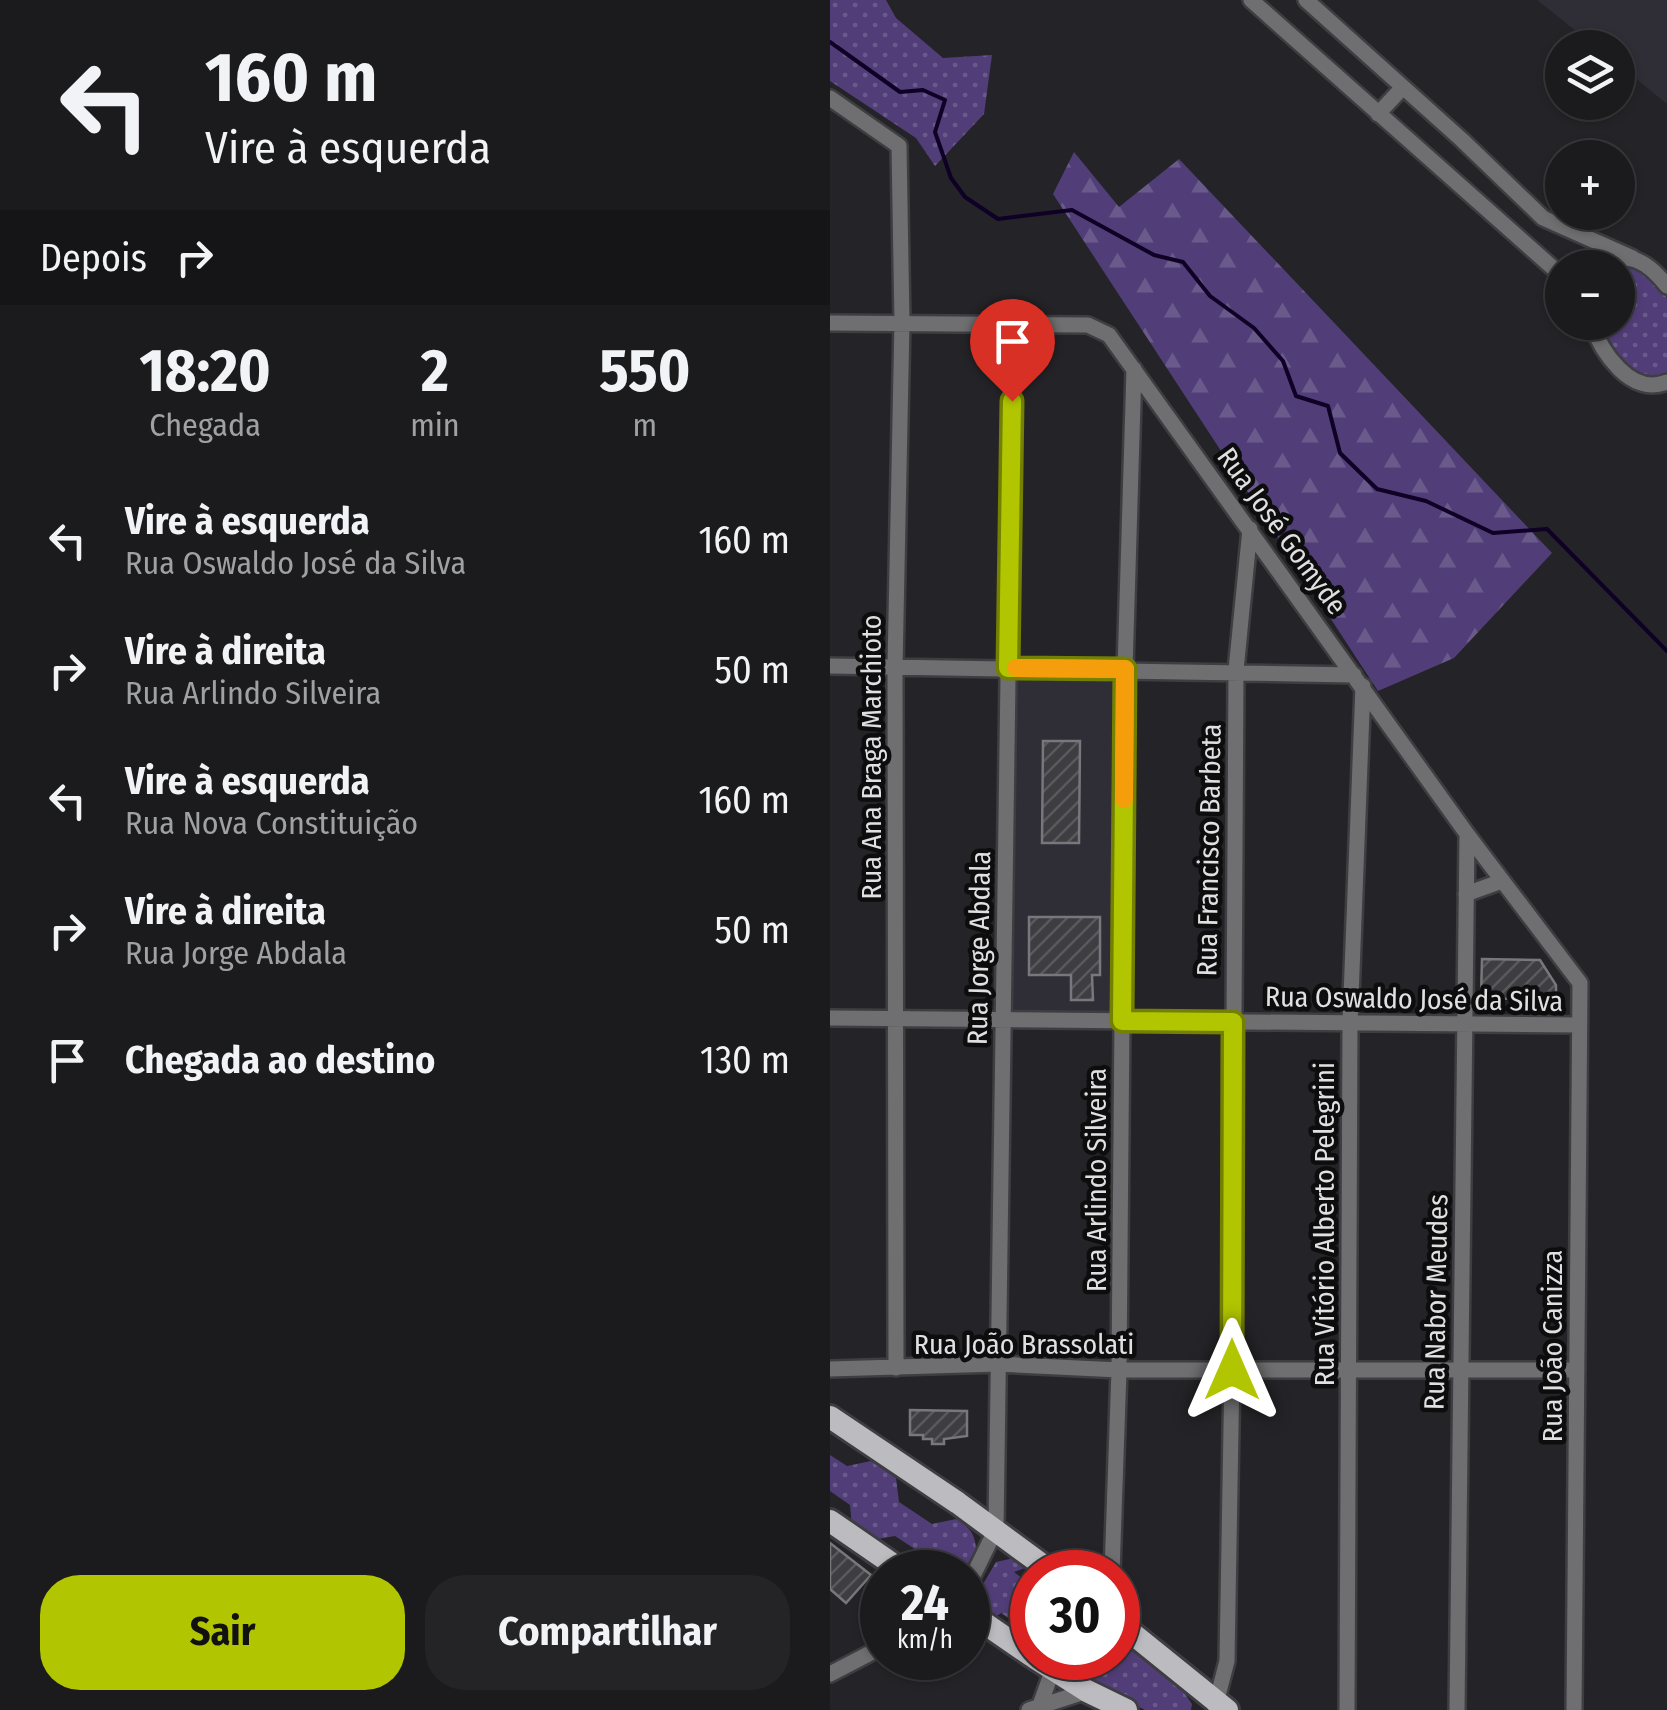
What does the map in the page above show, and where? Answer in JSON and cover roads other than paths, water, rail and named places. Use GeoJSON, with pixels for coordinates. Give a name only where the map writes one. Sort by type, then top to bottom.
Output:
{"type":"FeatureCollection","features":[{"type":"Feature","properties":{"kind":"main road"},"geometry":{"type":"LineString","coordinates":[[830,1417],[1023,1550]]}},
{"type":"Feature","properties":{"kind":"main road"},"geometry":{"type":"LineString","coordinates":[[830,1522],[871,1550]]}},
{"type":"Feature","properties":{"kind":"main road"},"geometry":{"type":"LineString","coordinates":[[1140,1641],[1219,1708]]}},
{"type":"Feature","properties":{"kind":"main road"},"geometry":{"type":"LineString","coordinates":[[1071,1680],[1107,1702]]}},
{"type":"Feature","properties":{"kind":"street"},"geometry":{"type":"LineString","coordinates":[[1251,0],[1545,261]]}},
{"type":"Feature","properties":{"kind":"street"},"geometry":{"type":"LineString","coordinates":[[1306,0],[1543,218],[1615,250]]}},
{"type":"Feature","properties":{"kind":"street"},"geometry":{"type":"LineString","coordinates":[[1378,114],[1403,87]]}},
{"type":"Feature","properties":{"kind":"street","name":"Rua Ana Braga Marchioto"},"geometry":{"type":"LineString","coordinates":[[830,98],[899,146],[902,322],[895,666],[896,1368]]}},
{"type":"Feature","properties":{"kind":"street"},"geometry":{"type":"LineString","coordinates":[[1635,259],[1653,270],[1667,286]]}},
{"type":"Feature","properties":{"kind":"street","name":"Rua José Gomyde"},"geometry":{"type":"LineString","coordinates":[[830,323],[1088,325],[1108,336],[1467,834],[1580,983]]}},
{"type":"Feature","properties":{"kind":"street","name":"Rua Jorge Abdala"},"geometry":{"type":"LineString","coordinates":[[986,1550],[996,1530],[1013,324]]}},
{"type":"Feature","properties":{"kind":"street"},"geometry":{"type":"LineString","coordinates":[[1600,340],[1608,356],[1628,376],[1663,386]]}},
{"type":"Feature","properties":{"kind":"street","name":"Rua Arlindo Silveira"},"geometry":{"type":"LineString","coordinates":[[1113,1550],[1119,1370],[1125,669],[1134,368]]}},
{"type":"Feature","properties":{"kind":"street","name":"Rua Francisco Barbeta"},"geometry":{"type":"LineString","coordinates":[[1219,1708],[1227,1662],[1232,1370],[1236,670],[1250,529]]}},
{"type":"Feature","properties":{"kind":"street"},"geometry":{"type":"LineString","coordinates":[[830,666],[1236,670],[1358,680]]}},
{"type":"Feature","properties":{"kind":"street","name":"Rua Vitório Alberto Pelegrini"},"geometry":{"type":"LineString","coordinates":[[1348,1710],[1350,1023],[1361,738],[1358,680]]}},
{"type":"Feature","properties":{"kind":"street"},"geometry":{"type":"LineString","coordinates":[[1361,738],[1390,725]]}},
{"type":"Feature","properties":{"kind":"street","name":"Rua Nabor Meudes"},"geometry":{"type":"LineString","coordinates":[[1456,1710],[1467,834]]}},
{"type":"Feature","properties":{"kind":"street"},"geometry":{"type":"LineString","coordinates":[[1466,894],[1502,880]]}},
{"type":"Feature","properties":{"kind":"street","name":"Rua João Canizza"},"geometry":{"type":"LineString","coordinates":[[1574,1710],[1580,983]]}},
{"type":"Feature","properties":{"kind":"street","name":"Rua Oswaldo José da Silva"},"geometry":{"type":"LineString","coordinates":[[830,1018],[1578,1025]]}},
{"type":"Feature","properties":{"kind":"street","name":"Rua João Brassolati"},"geometry":{"type":"LineString","coordinates":[[830,1369],[998,1364],[1119,1370],[1578,1370]]}},
{"type":"Feature","properties":{"kind":"street"},"geometry":{"type":"LineString","coordinates":[[830,1674],[860,1658]]}},
{"type":"Feature","properties":{"kind":"street"},"geometry":{"type":"LineString","coordinates":[[1038,1680],[1034,1708],[1107,1702]]}},
{"type":"Feature","properties":{"kind":"waterway"},"geometry":{"type":"LineString","coordinates":[[830,42],[900,92],[923,90],[945,100],[935,132],[951,178],[965,197],[998,219],[1072,210],[1154,255],[1183,262],[1210,296],[1254,328],[1283,361],[1296,396],[1328,406],[1340,453],[1377,489],[1426,501],[1493,533],[1547,529],[1667,651]]}}]}
